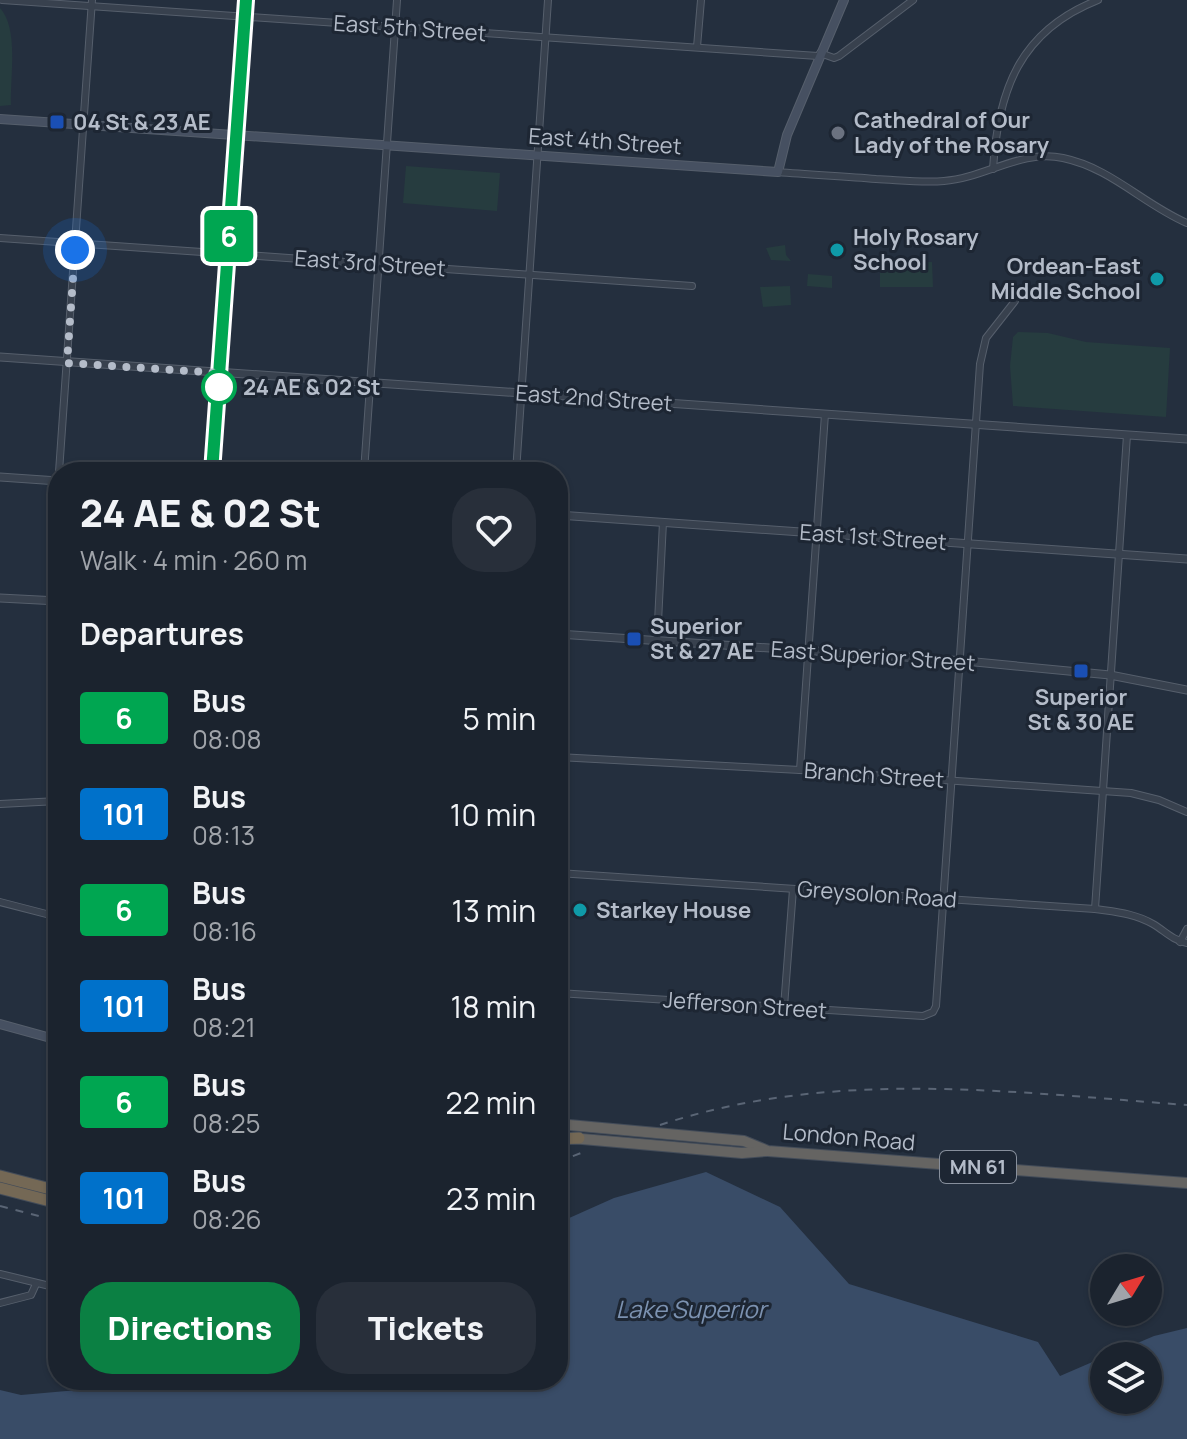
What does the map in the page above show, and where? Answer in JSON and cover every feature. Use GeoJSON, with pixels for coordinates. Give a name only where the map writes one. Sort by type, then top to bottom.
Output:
{"type":"FeatureCollection","features":[{"type":"Feature","properties":{"kind":"highway","name":"London Road"},"geometry":{"type":"LineString","coordinates":[[568,1125],[744,1141],[768,1151],[1187,1183]]}},
{"type":"Feature","properties":{"kind":"highway"},"geometry":{"type":"LineString","coordinates":[[568,1138],[579,1138]]}},
{"type":"Feature","properties":{"kind":"highway","name":"MN 61"},"geometry":{"type":"LineString","coordinates":[[579,1138],[742,1153],[768,1151]]}},
{"type":"Feature","properties":{"kind":"highway"},"geometry":{"type":"LineString","coordinates":[[0,1176],[48,1188]]}},
{"type":"Feature","properties":{"kind":"highway"},"geometry":{"type":"LineString","coordinates":[[0,1188],[48,1200]]}},
{"type":"Feature","properties":{"kind":"main road"},"geometry":{"type":"LineString","coordinates":[[778,172],[787,135],[844,0]]}},
{"type":"Feature","properties":{"kind":"main road","name":"East 4th Street"},"geometry":{"type":"LineString","coordinates":[[0,119],[778,172]]}},
{"type":"Feature","properties":{"kind":"main road"},"geometry":{"type":"LineString","coordinates":[[0,1024],[48,1037]]}},
{"type":"Feature","properties":{"kind":"street","name":"East 5th Street"},"geometry":{"type":"LineString","coordinates":[[2,0],[92,3],[245,17],[819,54],[834,58],[913,0]]}},
{"type":"Feature","properties":{"kind":"street"},"geometry":{"type":"LineString","coordinates":[[213,462],[246,0]]}},
{"type":"Feature","properties":{"kind":"street"},"geometry":{"type":"LineString","coordinates":[[365,462],[397,0]]}},
{"type":"Feature","properties":{"kind":"street"},"geometry":{"type":"LineString","coordinates":[[517,462],[548,0]]}},
{"type":"Feature","properties":{"kind":"street"},"geometry":{"type":"LineString","coordinates":[[697,47],[701,0]]}},
{"type":"Feature","properties":{"kind":"street"},"geometry":{"type":"LineString","coordinates":[[993,169],[999,112],[1017,69],[1048,30],[1072,12],[1098,0]]}},
{"type":"Feature","properties":{"kind":"street"},"geometry":{"type":"LineString","coordinates":[[60,462],[92,3]]}},
{"type":"Feature","properties":{"kind":"street","name":"East 4th Street"},"geometry":{"type":"LineString","coordinates":[[778,172],[933,182],[949,181],[1042,156],[1073,160],[1112,177],[1167,214],[1187,223]]}},
{"type":"Feature","properties":{"kind":"street","name":"East 3rd Street"},"geometry":{"type":"LineString","coordinates":[[0,238],[692,286]]}},
{"type":"Feature","properties":{"kind":"street"},"geometry":{"type":"LineString","coordinates":[[944,898],[980,364],[984,341],[1015,301]]}},
{"type":"Feature","properties":{"kind":"street","name":"East 2nd Street"},"geometry":{"type":"LineString","coordinates":[[0,357],[1187,439]]}},
{"type":"Feature","properties":{"kind":"street"},"geometry":{"type":"LineString","coordinates":[[800,770],[825,414]]}},
{"type":"Feature","properties":{"kind":"street"},"geometry":{"type":"LineString","coordinates":[[1095,909],[1127,435]]}},
{"type":"Feature","properties":{"kind":"street"},"geometry":{"type":"LineString","coordinates":[[0,477],[48,482]]}},
{"type":"Feature","properties":{"kind":"street","name":"East 1st Street"},"geometry":{"type":"LineString","coordinates":[[568,516],[1187,559]]}},
{"type":"Feature","properties":{"kind":"street"},"geometry":{"type":"LineString","coordinates":[[657,642],[663,522]]}},
{"type":"Feature","properties":{"kind":"street"},"geometry":{"type":"LineString","coordinates":[[0,598],[48,601]]}},
{"type":"Feature","properties":{"kind":"street","name":"East Superior Street"},"geometry":{"type":"LineString","coordinates":[[568,635],[959,661],[1110,675],[1187,690]]}},
{"type":"Feature","properties":{"kind":"street","name":"Branch Street"},"geometry":{"type":"LineString","coordinates":[[568,758],[1103,791],[1148,796],[1187,812]]}},
{"type":"Feature","properties":{"kind":"street"},"geometry":{"type":"LineString","coordinates":[[0,804],[48,802]]}},
{"type":"Feature","properties":{"kind":"street","name":"Greysolon Road"},"geometry":{"type":"LineString","coordinates":[[568,874],[1095,909],[1140,918],[1183,943]]}},
{"type":"Feature","properties":{"kind":"street"},"geometry":{"type":"LineString","coordinates":[[784,1007],[793,889]]}},
{"type":"Feature","properties":{"kind":"street","name":"Jefferson Street"},"geometry":{"type":"LineString","coordinates":[[568,994],[923,1016],[931,1014],[936,1006],[944,898]]}},
{"type":"Feature","properties":{"kind":"street"},"geometry":{"type":"LineString","coordinates":[[0,904],[48,915]]}},
{"type":"Feature","properties":{"kind":"street"},"geometry":{"type":"LineString","coordinates":[[1183,943],[1187,929]]}},
{"type":"Feature","properties":{"kind":"street"},"geometry":{"type":"LineString","coordinates":[[0,1274],[48,1286]]}},
{"type":"Feature","properties":{"kind":"street"},"geometry":{"type":"LineString","coordinates":[[0,1303],[31,1295],[36,1284]]}},
{"type":"Feature","properties":{"kind":"green space"},"geometry":{"type":"Polygon","coordinates":[[[0,8],[10,28],[12,54],[11,105],[0,106],[0,8]]]}},
{"type":"Feature","properties":{"kind":"green space"},"geometry":{"type":"Polygon","coordinates":[[[406,166],[500,173],[497,211],[403,203],[406,166]]]}},
{"type":"Feature","properties":{"kind":"green space"},"geometry":{"type":"Polygon","coordinates":[[[785,245],[786,255],[791,261],[771,260],[766,248],[785,245]]]}},
{"type":"Feature","properties":{"kind":"green space"},"geometry":{"type":"Polygon","coordinates":[[[932,262],[933,287],[880,287],[880,263],[932,262]]]}},
{"type":"Feature","properties":{"kind":"green space"},"geometry":{"type":"Polygon","coordinates":[[[808,274],[832,276],[832,288],[807,286],[808,274]]]}},
{"type":"Feature","properties":{"kind":"green space"},"geometry":{"type":"Polygon","coordinates":[[[790,286],[791,305],[763,307],[760,287],[790,286]]]}},
{"type":"Feature","properties":{"kind":"green space"},"geometry":{"type":"Polygon","coordinates":[[[1018,332],[1048,333],[1086,342],[1170,348],[1166,417],[1013,406],[1010,366],[1013,337],[1018,332]]]}},
{"type":"Feature","properties":{"kind":"water","name":"Lake Superior"},"geometry":{"type":"Polygon","coordinates":[[[706,1172],[780,1207],[849,1284],[1038,1342],[1060,1376],[1090,1363],[1090,1414],[1162,1414],[1162,1342],[1140,1342],[1187,1328],[1187,1439],[0,1439],[0,1390],[21,1395],[78,1390],[568,1390],[568,1219],[614,1198],[706,1172]]]}},
{"type":"Feature","properties":{"kind":"railway"},"geometry":{"type":"LineString","coordinates":[[660,1125],[725,1107],[790,1096],[856,1090],[988,1091],[1187,1105]]}},
{"type":"Feature","properties":{"kind":"railway"},"geometry":{"type":"LineString","coordinates":[[568,1158],[586,1151]]}},
{"type":"Feature","properties":{"kind":"railway"},"geometry":{"type":"LineString","coordinates":[[0,1206],[48,1218]]}},
{"type":"Feature","properties":{"kind":"bus line","name":"6"},"geometry":{"type":"LineString","coordinates":[[213,462],[246,0]]}},
{"type":"Feature","properties":{"kind":"place","name":"04 St & 23 AE"},"geometry":{"type":"Point","coordinates":[57,122]}},
{"type":"Feature","properties":{"kind":"place","name":"Cathedral of Our Lady of the Rosary"},"geometry":{"type":"Point","coordinates":[838,133]}},
{"type":"Feature","properties":{"kind":"place","name":"Holy Rosary School"},"geometry":{"type":"Point","coordinates":[837,250]}},
{"type":"Feature","properties":{"kind":"place","name":"Ordean-East Middle School"},"geometry":{"type":"Point","coordinates":[1157,279]}},
{"type":"Feature","properties":{"kind":"place","name":"24 AE & 02 St"},"geometry":{"type":"Point","coordinates":[219,387]}},
{"type":"Feature","properties":{"kind":"place","name":"Superior St & 27 AE"},"geometry":{"type":"Point","coordinates":[634,639]}},
{"type":"Feature","properties":{"kind":"place","name":"Superior St & 30 AE"},"geometry":{"type":"Point","coordinates":[1081,671]}},
{"type":"Feature","properties":{"kind":"place","name":"Starkey House"},"geometry":{"type":"Point","coordinates":[580,910]}},
{"type":"Feature","properties":{"kind":"route"},"geometry":{"type":"LineString","coordinates":[[75,250],[67,363],[220,373],[219,387]]}}]}
